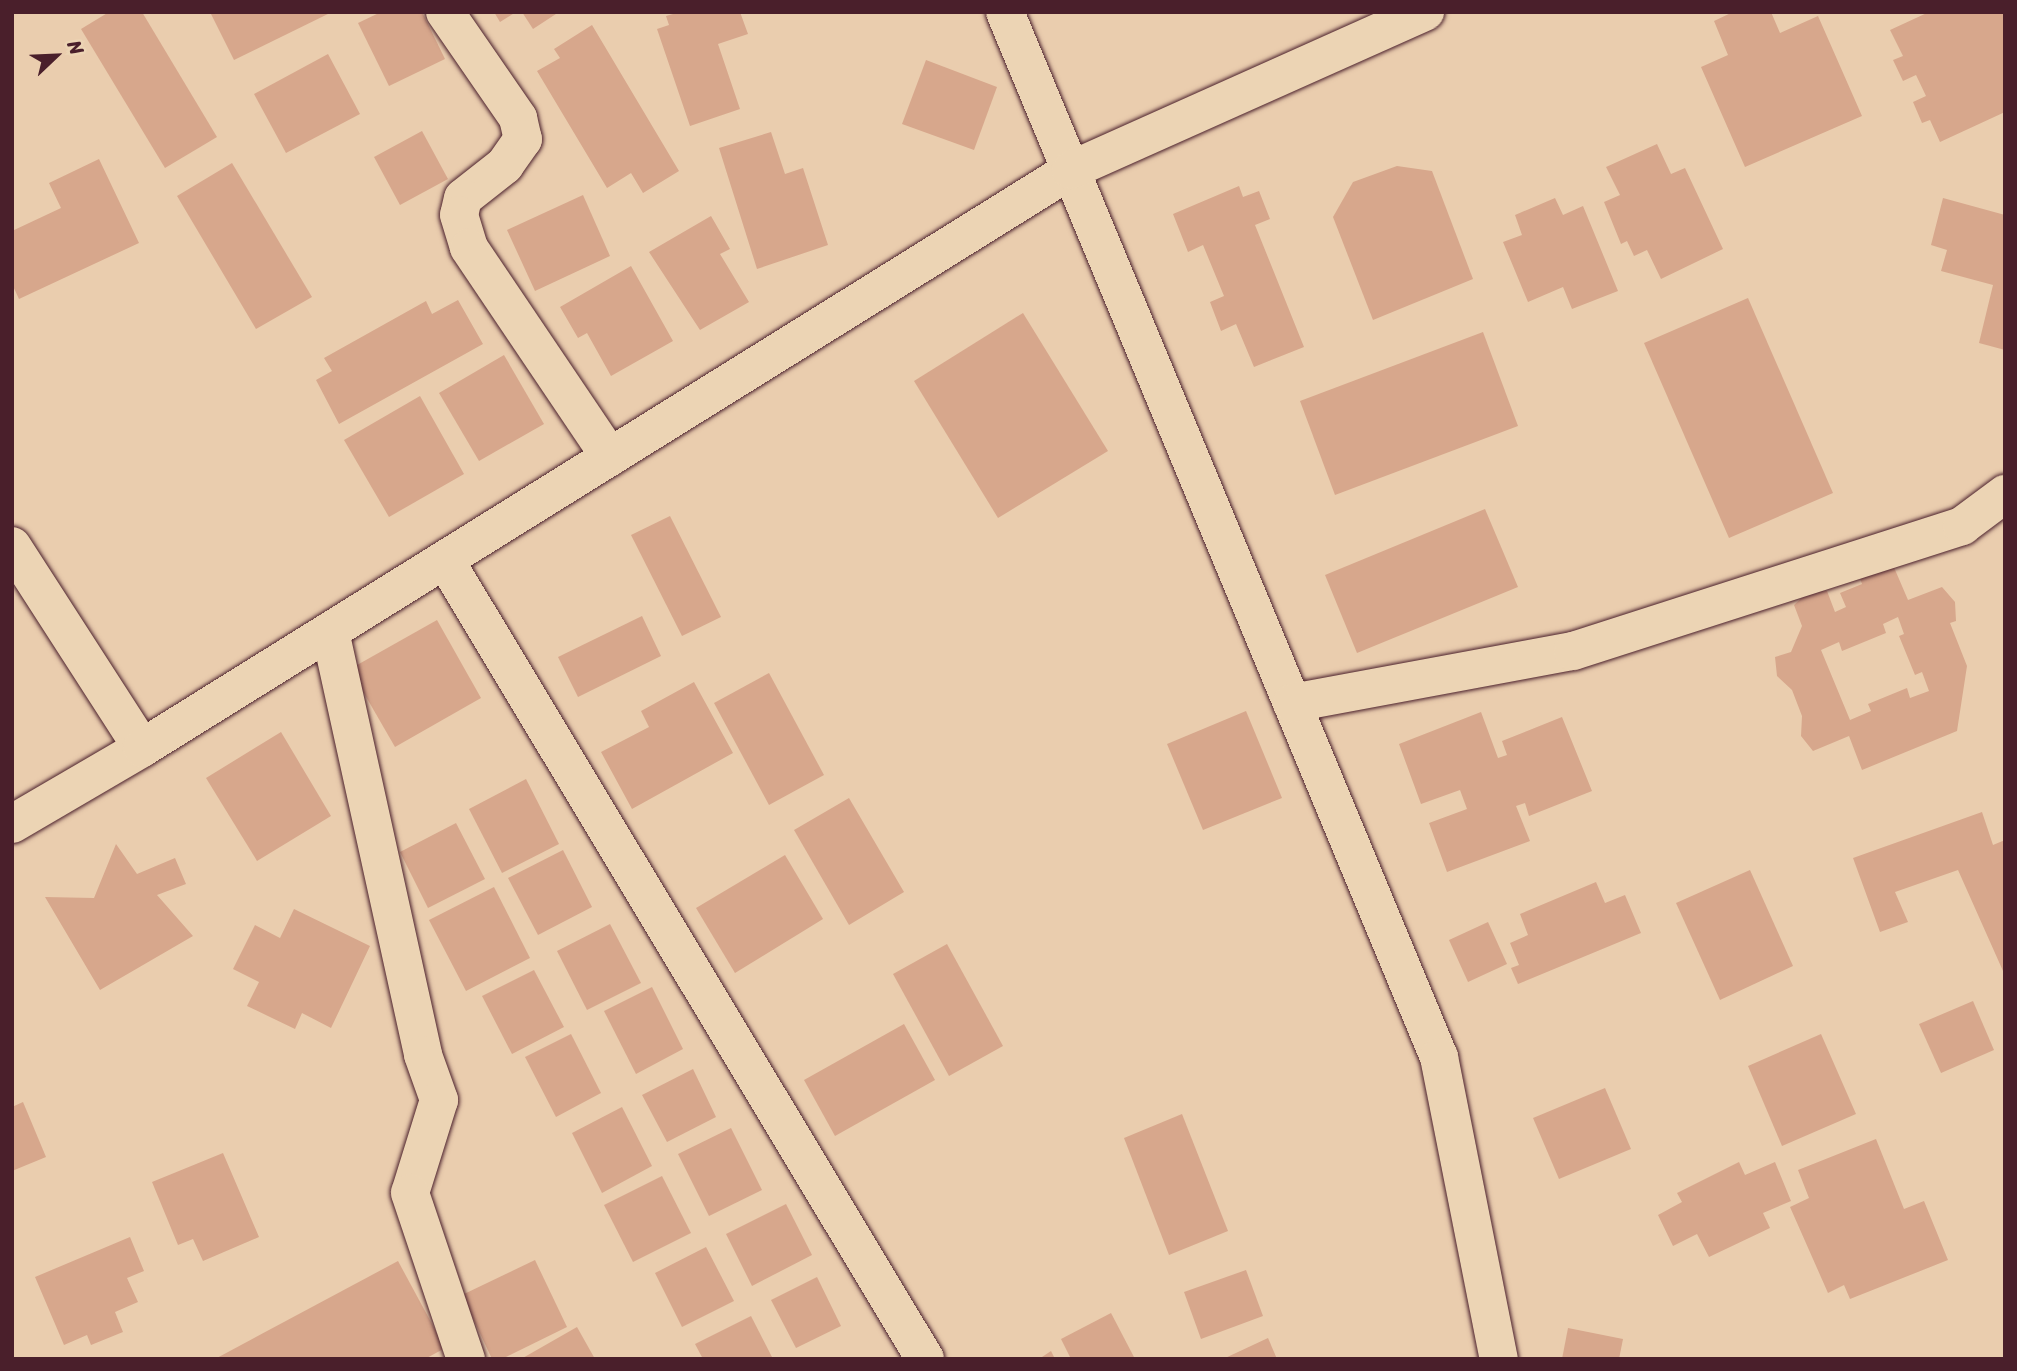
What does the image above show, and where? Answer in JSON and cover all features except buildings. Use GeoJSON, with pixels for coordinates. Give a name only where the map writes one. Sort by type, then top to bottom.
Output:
{"type":"FeatureCollection","features":[{"type":"Feature","properties":{"kind":"street"},"geometry":{"type":"LineString","coordinates":[[445,12],[519,118],[523,139],[505,165],[463,198],[459,215],[469,248],[610,457]]}},
{"type":"Feature","properties":{"kind":"street"},"geometry":{"type":"LineString","coordinates":[[1005,12],[1439,1057],[1499,1359]]}},
{"type":"Feature","properties":{"kind":"street"},"geometry":{"type":"LineString","coordinates":[[12,824],[142,748],[1071,170],[1424,12]]}},
{"type":"Feature","properties":{"kind":"street"},"geometry":{"type":"LineString","coordinates":[[1292,703],[1573,651],[1962,526],[2005,494]]}},
{"type":"Feature","properties":{"kind":"street"},"geometry":{"type":"LineString","coordinates":[[12,546],[142,748]]}},
{"type":"Feature","properties":{"kind":"street"},"geometry":{"type":"LineString","coordinates":[[445,560],[925,1359]]}},
{"type":"Feature","properties":{"kind":"street"},"geometry":{"type":"LineString","coordinates":[[330,631],[423,1055],[439,1100],[410,1193],[466,1359]]}}]}
